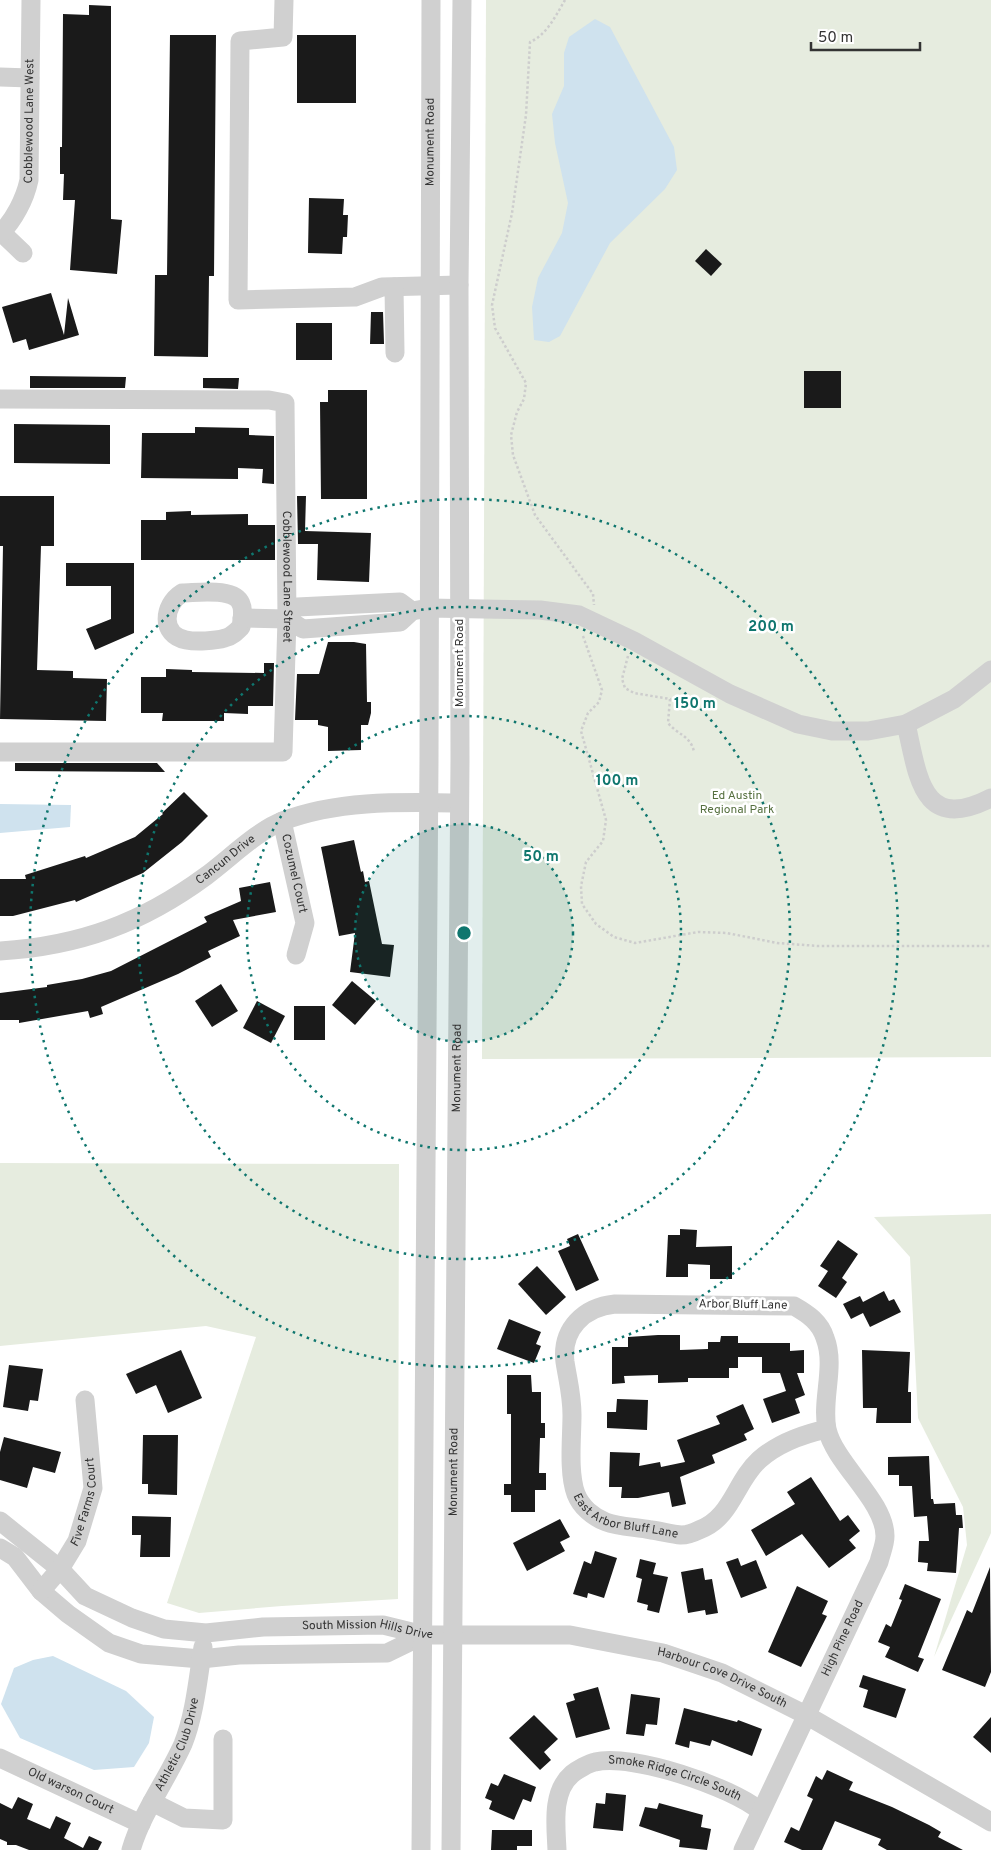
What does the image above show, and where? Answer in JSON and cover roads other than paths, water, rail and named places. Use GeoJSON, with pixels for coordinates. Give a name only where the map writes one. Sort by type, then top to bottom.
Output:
{"type":"FeatureCollection","features":[{"type":"Feature","properties":{"kind":"street","name":"Cobblewood Lane West"},"geometry":{"type":"LineString","coordinates":[[1,234],[12,220],[26,192],[29,180],[30,0]]}},
{"type":"Feature","properties":{"kind":"street"},"geometry":{"type":"LineString","coordinates":[[284,0],[283,37],[240,41],[238,300],[355,297],[382,287],[459,286]]}},
{"type":"Feature","properties":{"kind":"street","name":"Monument Road"},"geometry":{"type":"LineString","coordinates":[[421,1850],[424,1635],[423,1370],[429,803],[421,609],[430,286],[431,0]]}},
{"type":"Feature","properties":{"kind":"street","name":"Monument Road"},"geometry":{"type":"LineString","coordinates":[[451,1850],[459,803],[459,286],[462,0]]}},
{"type":"Feature","properties":{"kind":"street"},"geometry":{"type":"LineString","coordinates":[[0,77],[30,78]]}},
{"type":"Feature","properties":{"kind":"street"},"geometry":{"type":"LineString","coordinates":[[1,234],[23,253]]}},
{"type":"Feature","properties":{"kind":"street"},"geometry":{"type":"LineString","coordinates":[[394,286],[395,353]]}},
{"type":"Feature","properties":{"kind":"street","name":"Cobblewood Lane Street"},"geometry":{"type":"LineString","coordinates":[[0,398],[269,400],[284,403],[287,619],[284,752],[0,752]]}},
{"type":"Feature","properties":{"kind":"street"},"geometry":{"type":"LineString","coordinates":[[242,618],[287,619],[297,607],[400,602],[421,609],[540,610],[579,614],[634,641],[730,694],[798,724],[832,731],[868,731],[906,724],[954,699],[991,670]]}},
{"type":"Feature","properties":{"kind":"street"},"geometry":{"type":"LineString","coordinates":[[906,724],[922,788],[934,802],[951,810],[974,806],[991,798]]}},
{"type":"Feature","properties":{"kind":"street","name":"Cancun Drive"},"geometry":{"type":"LineString","coordinates":[[0,951],[26,950],[71,941],[102,934],[134,921],[190,888],[238,850],[282,821],[341,808],[388,803],[459,803]]}},
{"type":"Feature","properties":{"kind":"street","name":"Cozumel Court"},"geometry":{"type":"LineString","coordinates":[[282,821],[305,923],[296,956]]}},
{"type":"Feature","properties":{"kind":"street","name":"Arbor Bluff Lane"},"geometry":{"type":"LineString","coordinates":[[586,1312],[594,1308],[615,1304],[794,1306],[813,1317],[825,1336],[827,1344],[827,1429]]}},
{"type":"Feature","properties":{"kind":"street","name":"East Arbor Bluff Lane"},"geometry":{"type":"LineString","coordinates":[[586,1312],[573,1326],[565,1348],[565,1361],[572,1392],[572,1479],[576,1494],[586,1508],[607,1522],[682,1535],[708,1527],[724,1514],[758,1461],[771,1450],[827,1429]]}},
{"type":"Feature","properties":{"kind":"street","name":"Five Farms Court"},"geometry":{"type":"LineString","coordinates":[[41,1591],[60,1569],[77,1541],[93,1488],[85,1400]]}},
{"type":"Feature","properties":{"kind":"street","name":"High Pine Road"},"geometry":{"type":"LineString","coordinates":[[743,1850],[879,1562],[885,1539],[878,1513],[843,1460],[827,1429]]}},
{"type":"Feature","properties":{"kind":"street","name":"South Mission Hills Drive"},"geometry":{"type":"LineString","coordinates":[[0,1521],[60,1569],[85,1596],[132,1618],[164,1629],[206,1633],[262,1627],[383,1625],[424,1635]]}},
{"type":"Feature","properties":{"kind":"street","name":"South Mission Hills Drive"},"geometry":{"type":"LineString","coordinates":[[0,1548],[15,1558],[41,1591],[109,1643],[141,1654],[202,1659],[239,1655],[387,1653],[424,1635]]}},
{"type":"Feature","properties":{"kind":"street","name":"Athletic Club Drive"},"geometry":{"type":"LineString","coordinates":[[131,1850],[141,1824],[169,1774],[184,1742],[206,1633]]}},
{"type":"Feature","properties":{"kind":"street","name":"Harbour Cove Drive South"},"geometry":{"type":"LineString","coordinates":[[424,1635],[570,1635],[628,1644],[663,1653],[722,1673],[806,1715],[991,1822]]}},
{"type":"Feature","properties":{"kind":"street"},"geometry":{"type":"LineString","coordinates":[[152,1802],[184,1818],[223,1820],[223,1739]]}},
{"type":"Feature","properties":{"kind":"street","name":"Old warson Court"},"geometry":{"type":"LineString","coordinates":[[0,1758],[141,1824]]}},
{"type":"Feature","properties":{"kind":"street","name":"Smoke Ridge Circle South"},"geometry":{"type":"LineString","coordinates":[[557,1850],[557,1806],[559,1797],[571,1774],[594,1762],[616,1760],[657,1767],[750,1802],[760,1811]]}},
{"type":"Feature","properties":{"kind":"water"},"geometry":{"type":"Polygon","coordinates":[[[595,19],[610,27],[674,147],[677,170],[665,189],[610,243],[560,336],[549,342],[534,340],[532,307],[538,278],[562,233],[568,203],[555,143],[552,114],[564,86],[564,53],[569,37],[595,19]]]}},
{"type":"Feature","properties":{"kind":"water"},"geometry":{"type":"Polygon","coordinates":[[[0,804],[71,805],[70,827],[0,833],[0,804]]]}},
{"type":"Feature","properties":{"kind":"water"},"geometry":{"type":"Polygon","coordinates":[[[53,1656],[126,1691],[154,1717],[149,1743],[134,1767],[94,1770],[20,1738],[1,1704],[14,1668],[33,1660],[53,1656]]]}},
{"type":"Feature","properties":{"kind":"park label","name":"Ed Austin Regional Park"},"geometry":{"type":"Point","coordinates":[737,803]}}]}
